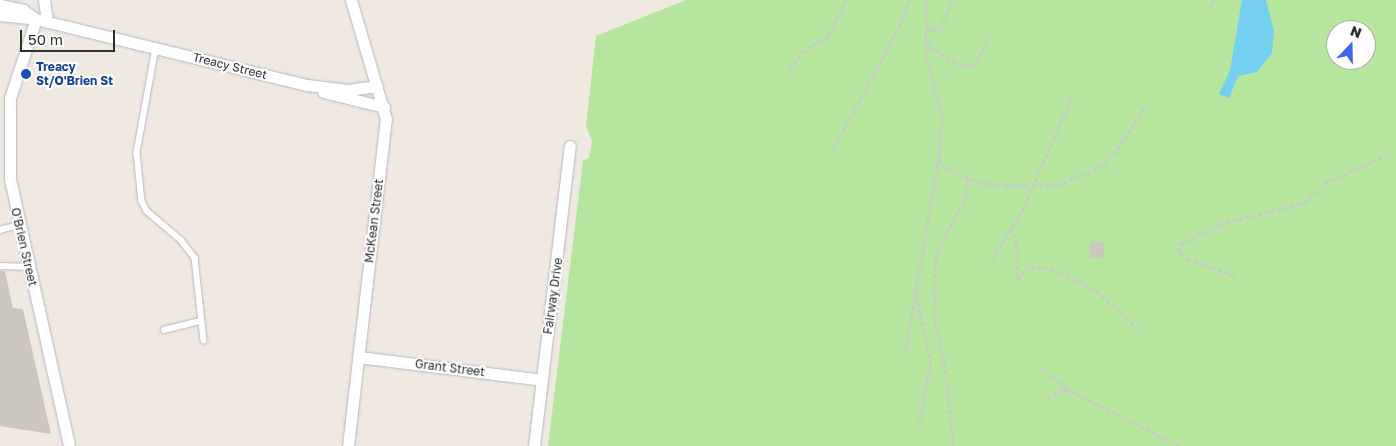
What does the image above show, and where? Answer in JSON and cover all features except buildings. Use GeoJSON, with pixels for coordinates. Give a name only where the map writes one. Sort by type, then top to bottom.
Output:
{"type":"FeatureCollection","features":[{"type":"Feature","properties":{"kind":"street"},"geometry":{"type":"LineString","coordinates":[[42,20],[44,0]]}},
{"type":"Feature","properties":{"kind":"street","name":"McKean Street"},"geometry":{"type":"LineString","coordinates":[[348,446],[386,119],[351,0]]}},
{"type":"Feature","properties":{"kind":"street","name":"Treacy Street"},"geometry":{"type":"LineString","coordinates":[[0,5],[23,10],[42,20]]}},
{"type":"Feature","properties":{"kind":"street","name":"Treacy Street"},"geometry":{"type":"LineString","coordinates":[[0,15],[42,20],[307,86],[341,99],[384,108]]}},
{"type":"Feature","properties":{"kind":"street","name":"O'Brien Street"},"geometry":{"type":"LineString","coordinates":[[42,20],[12,89],[8,121],[10,179],[70,446]]}},
{"type":"Feature","properties":{"kind":"street","name":"Treacy Street"},"geometry":{"type":"LineString","coordinates":[[307,86],[348,90],[377,86]]}},
{"type":"Feature","properties":{"kind":"street","name":"Fairway Drive"},"geometry":{"type":"LineString","coordinates":[[534,446],[570,146]]}},
{"type":"Feature","properties":{"kind":"street","name":"Grant Street"},"geometry":{"type":"LineString","coordinates":[[358,357],[542,380]]}},
{"type":"Feature","properties":{"kind":"lane"},"geometry":{"type":"LineString","coordinates":[[156,48],[137,153],[142,201],[147,211],[181,240],[195,258],[199,276],[200,321],[204,341]]}},
{"type":"Feature","properties":{"kind":"lane"},"geometry":{"type":"LineString","coordinates":[[0,230],[19,225]]}},
{"type":"Feature","properties":{"kind":"lane"},"geometry":{"type":"LineString","coordinates":[[0,266],[29,267]]}},
{"type":"Feature","properties":{"kind":"lane"},"geometry":{"type":"LineString","coordinates":[[164,330],[200,321]]}},
{"type":"Feature","properties":{"kind":"path"},"geometry":{"type":"LineString","coordinates":[[790,70],[802,52],[828,38],[846,0]]}},
{"type":"Feature","properties":{"kind":"path"},"geometry":{"type":"LineString","coordinates":[[833,149],[864,95],[909,0]]}},
{"type":"Feature","properties":{"kind":"path"},"geometry":{"type":"LineString","coordinates":[[905,354],[914,288],[937,161],[942,118],[926,56],[924,37],[929,27],[926,20],[927,0]]}},
{"type":"Feature","properties":{"kind":"path"},"geometry":{"type":"LineString","coordinates":[[929,27],[940,29],[953,0]]}},
{"type":"Feature","properties":{"kind":"path"},"geometry":{"type":"LineString","coordinates":[[1210,8],[1213,0]]}},
{"type":"Feature","properties":{"kind":"path"},"geometry":{"type":"LineString","coordinates":[[924,37],[935,54],[960,66],[972,65],[980,56],[989,37]]}},
{"type":"Feature","properties":{"kind":"path"},"geometry":{"type":"LineString","coordinates":[[991,260],[1013,227],[1073,94]]}},
{"type":"Feature","properties":{"kind":"path"},"geometry":{"type":"LineString","coordinates":[[937,161],[968,178],[1006,186],[1057,185],[1099,168],[1121,144],[1145,106]]}},
{"type":"Feature","properties":{"kind":"path"},"geometry":{"type":"LineString","coordinates":[[1234,276],[1189,260],[1179,253],[1180,244],[1220,224],[1304,202],[1325,183],[1385,156]]}},
{"type":"Feature","properties":{"kind":"path"},"geometry":{"type":"LineString","coordinates":[[954,446],[946,374],[934,317],[935,265],[937,250],[965,200],[968,178]]}},
{"type":"Feature","properties":{"kind":"path"},"geometry":{"type":"LineString","coordinates":[[1013,227],[1018,253],[1017,279],[1031,266],[1055,270],[1097,291],[1140,330]]}},
{"type":"Feature","properties":{"kind":"path"},"geometry":{"type":"LineString","coordinates":[[914,288],[931,362],[919,426]]}},
{"type":"Feature","properties":{"kind":"path"},"geometry":{"type":"LineString","coordinates":[[1042,368],[1077,394],[1179,446]]}},
{"type":"Feature","properties":{"kind":"path"},"geometry":{"type":"LineString","coordinates":[[1047,398],[1064,390],[1077,394]]}},
{"type":"Feature","properties":{"kind":"green space"},"geometry":{"type":"Polygon","coordinates":[[[686,0],[1396,0],[1396,446],[548,446],[583,160],[589,158],[592,141],[586,126],[596,36],[686,0]]]}},
{"type":"Feature","properties":{"kind":"water"},"geometry":{"type":"Polygon","coordinates":[[[1242,0],[1266,0],[1274,31],[1272,53],[1257,72],[1238,76],[1229,98],[1219,94],[1230,70],[1242,0]]]}},
{"type":"Feature","properties":{"kind":"place","name":"Treacy St/O'Brien St"},"geometry":{"type":"Point","coordinates":[26,74]}}]}
